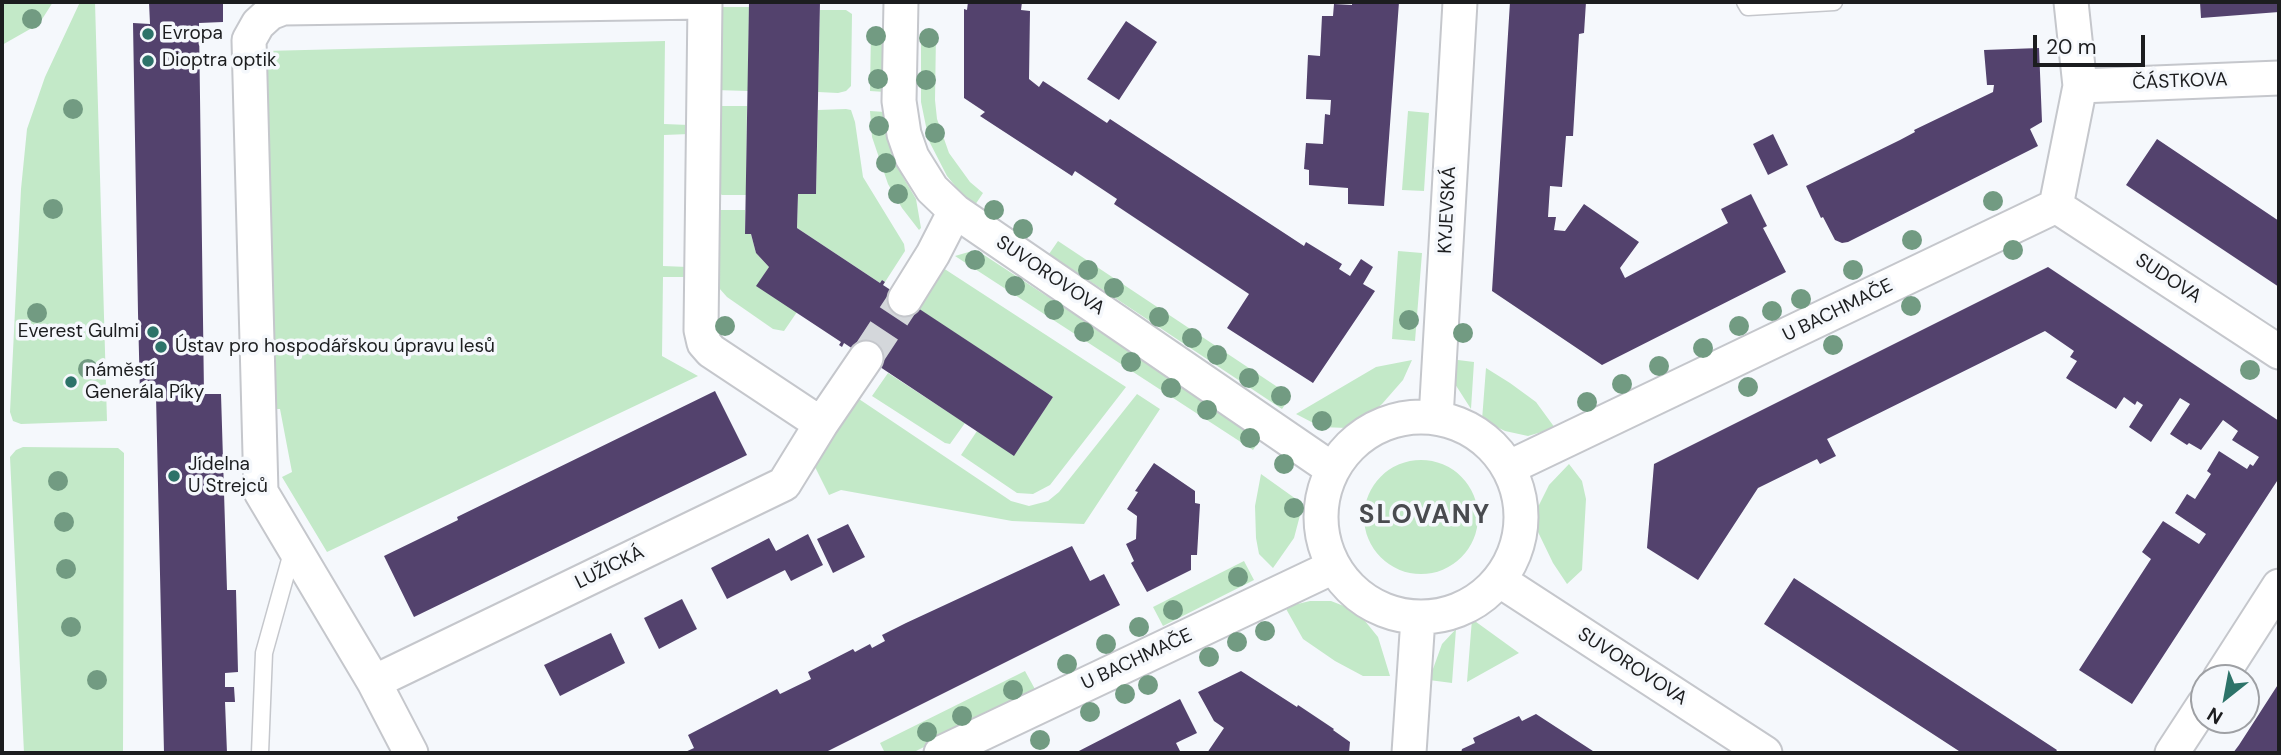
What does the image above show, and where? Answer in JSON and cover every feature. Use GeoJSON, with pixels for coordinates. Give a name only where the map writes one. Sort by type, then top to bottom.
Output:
{"type":"FeatureCollection","features":[{"type":"Feature","properties":{"kind":"street"},"geometry":{"type":"LineString","coordinates":[[411,753],[374,682],[261,492],[249,40],[257,24],[270,13],[283,8],[705,2],[701,330],[704,342],[711,351],[821,424]]}},
{"type":"Feature","properties":{"kind":"street","name":"SUVOROVOVA"},"geometry":{"type":"LineString","coordinates":[[901,2],[899,101],[904,134],[912,157],[932,189],[955,211],[1332,469]]}},
{"type":"Feature","properties":{"kind":"street","name":"KYJEVSKÁ"},"geometry":{"type":"LineString","coordinates":[[1436,418],[1460,2]]}},
{"type":"Feature","properties":{"kind":"street"},"geometry":{"type":"LineString","coordinates":[[2056,206],[2080,86],[2071,2]]}},
{"type":"Feature","properties":{"kind":"street","name":"ČÁSTKOVA"},"geometry":{"type":"LineString","coordinates":[[2080,86],[2279,78]]}},
{"type":"Feature","properties":{"kind":"street","name":"SUDOVA"},"geometry":{"type":"LineString","coordinates":[[2056,206],[2279,352]]}},
{"type":"Feature","properties":{"kind":"street","name":"U BACHMAČE"},"geometry":{"type":"LineString","coordinates":[[1508,468],[2056,206]]}},
{"type":"Feature","properties":{"kind":"street"},"geometry":{"type":"LineString","coordinates":[[905,299],[933,254],[955,211]]}},
{"type":"Feature","properties":{"kind":"street","name":"LUŽICKÁ"},"geometry":{"type":"LineString","coordinates":[[374,682],[785,484],[821,424],[866,358]]}},
{"type":"Feature","properties":{"kind":"street"},"geometry":{"type":"LineString","coordinates":[[1405,418],[1436,418],[1456,423],[1474,432],[1494,448],[1508,468],[1519,496],[1521,525],[1514,554],[1500,580],[1484,596],[1465,608],[1442,616],[1418,618],[1385,611],[1355,593],[1333,567],[1322,539],[1320,508],[1324,488],[1332,469],[1350,445],[1376,427],[1405,418]]}},
{"type":"Feature","properties":{"kind":"street","name":"U BACHMAČE"},"geometry":{"type":"LineString","coordinates":[[941,753],[1333,567]]}},
{"type":"Feature","properties":{"kind":"street","name":"SUVOROVOVA"},"geometry":{"type":"LineString","coordinates":[[1500,580],[1765,753]]}},
{"type":"Feature","properties":{"kind":"street"},"geometry":{"type":"LineString","coordinates":[[2229,664],[2279,586]]}},
{"type":"Feature","properties":{"kind":"street"},"geometry":{"type":"LineString","coordinates":[[1409,753],[1418,618]]}},
{"type":"Feature","properties":{"kind":"street"},"geometry":{"type":"LineString","coordinates":[[2172,753],[2190,725]]}},
{"type":"Feature","properties":{"kind":"lane"},"geometry":{"type":"LineString","coordinates":[[1745,2],[1748,7],[1834,2]]}},
{"type":"Feature","properties":{"kind":"lane"},"geometry":{"type":"LineString","coordinates":[[260,753],[264,653],[294,547]]}},
{"type":"Feature","properties":{"kind":"green space"},"geometry":{"type":"Polygon","coordinates":[[[2,2],[53,2],[39,24],[2,45],[2,2]]]}},
{"type":"Feature","properties":{"kind":"green space"},"geometry":{"type":"Polygon","coordinates":[[[80,2],[95,2],[107,421],[21,424],[13,421],[10,412],[21,189],[27,129],[45,77],[80,2]]]}},
{"type":"Feature","properties":{"kind":"green space"},"geometry":{"type":"Polygon","coordinates":[[[716,7],[749,7],[748,91],[715,90],[716,7]]]}},
{"type":"Feature","properties":{"kind":"green space"},"geometry":{"type":"Polygon","coordinates":[[[820,10],[846,10],[852,14],[851,86],[846,91],[818,92],[820,10]]]}},
{"type":"Feature","properties":{"kind":"green space"},"geometry":{"type":"Polygon","coordinates":[[[871,30],[886,31],[885,92],[870,91],[871,30]]]}},
{"type":"Feature","properties":{"kind":"green space"},"geometry":{"type":"Polygon","coordinates":[[[921,33],[936,34],[937,119],[949,153],[970,182],[983,193],[975,205],[947,176],[929,141],[921,102],[921,33]]]}},
{"type":"Feature","properties":{"kind":"green space"},"geometry":{"type":"Polygon","coordinates":[[[665,41],[664,124],[689,125],[689,134],[664,135],[663,266],[688,267],[688,277],[663,277],[662,356],[698,376],[327,552],[282,477],[292,472],[280,409],[267,409],[265,51],[665,41]]]}},
{"type":"Feature","properties":{"kind":"green space"},"geometry":{"type":"Polygon","coordinates":[[[718,106],[747,106],[746,195],[722,195],[716,191],[718,106]]]}},
{"type":"Feature","properties":{"kind":"green space"},"geometry":{"type":"Polygon","coordinates":[[[818,110],[851,110],[855,122],[863,177],[904,244],[905,251],[885,282],[882,280],[880,283],[797,228],[798,194],[816,194],[818,110]]]}},
{"type":"Feature","properties":{"kind":"green space"},"geometry":{"type":"Polygon","coordinates":[[[870,111],[885,112],[894,153],[903,177],[916,199],[921,228],[919,230],[888,184],[872,137],[870,111]]]}},
{"type":"Feature","properties":{"kind":"green space"},"geometry":{"type":"Polygon","coordinates":[[[1408,111],[1429,113],[1424,191],[1402,190],[1408,111]]]}},
{"type":"Feature","properties":{"kind":"green space"},"geometry":{"type":"Polygon","coordinates":[[[715,210],[745,210],[745,234],[751,234],[756,253],[769,267],[757,286],[797,312],[784,331],[773,329],[727,297],[719,288],[713,273],[715,210]]]}},
{"type":"Feature","properties":{"kind":"green space"},"geometry":{"type":"Polygon","coordinates":[[[1058,241],[1291,396],[1282,409],[1049,254],[1058,241]]]}},
{"type":"Feature","properties":{"kind":"green space"},"geometry":{"type":"Polygon","coordinates":[[[972,251],[984,255],[1262,437],[1253,450],[955,256],[972,251]]]}},
{"type":"Feature","properties":{"kind":"green space"},"geometry":{"type":"Polygon","coordinates":[[[1398,251],[1422,253],[1415,341],[1392,339],[1398,251]]]}},
{"type":"Feature","properties":{"kind":"green space"},"geometry":{"type":"Polygon","coordinates":[[[940,266],[1126,387],[1050,485],[1033,494],[1017,493],[961,455],[977,431],[1014,455],[1053,397],[914,306],[940,266]]]}},
{"type":"Feature","properties":{"kind":"green space"},"geometry":{"type":"Polygon","coordinates":[[[1450,359],[1474,362],[1471,409],[1455,384],[1450,359]]]}},
{"type":"Feature","properties":{"kind":"green space"},"geometry":{"type":"Polygon","coordinates":[[[1412,360],[1403,380],[1382,404],[1347,428],[1321,427],[1296,414],[1376,367],[1412,360]]]}},
{"type":"Feature","properties":{"kind":"green space"},"geometry":{"type":"Polygon","coordinates":[[[1486,368],[1536,402],[1555,428],[1528,436],[1505,431],[1482,420],[1486,368]]]}},
{"type":"Feature","properties":{"kind":"green space"},"geometry":{"type":"Polygon","coordinates":[[[888,373],[965,423],[950,444],[872,396],[888,373]]]}},
{"type":"Feature","properties":{"kind":"green space"},"geometry":{"type":"Polygon","coordinates":[[[1137,394],[1160,409],[1084,524],[1012,521],[841,490],[829,495],[811,459],[853,395],[1011,501],[1029,506],[1048,501],[1059,492],[1137,394]]]}},
{"type":"Feature","properties":{"kind":"green space"},"geometry":{"type":"Polygon","coordinates":[[[23,447],[118,448],[124,453],[123,753],[24,753],[10,457],[23,447]]]}},
{"type":"Feature","properties":{"kind":"green space"},"geometry":{"type":"Polygon","coordinates":[[[1421,460],[1443,465],[1461,477],[1473,495],[1478,517],[1473,539],[1461,557],[1443,569],[1421,574],[1399,569],[1381,557],[1369,539],[1364,517],[1369,495],[1381,477],[1399,465],[1421,460]]]}},
{"type":"Feature","properties":{"kind":"green space"},"geometry":{"type":"Polygon","coordinates":[[[1569,464],[1582,481],[1586,499],[1582,570],[1567,584],[1538,532],[1536,511],[1549,485],[1569,464]]]}},
{"type":"Feature","properties":{"kind":"green space"},"geometry":{"type":"Polygon","coordinates":[[[1261,474],[1303,504],[1294,538],[1273,568],[1259,554],[1256,538],[1255,506],[1261,474]]]}},
{"type":"Feature","properties":{"kind":"green space"},"geometry":{"type":"Polygon","coordinates":[[[1244,561],[1254,580],[1163,626],[1153,607],[1244,561]]]}},
{"type":"Feature","properties":{"kind":"green space"},"geometry":{"type":"Polygon","coordinates":[[[1310,601],[1331,601],[1349,608],[1365,621],[1378,637],[1390,676],[1363,676],[1303,639],[1285,607],[1310,601]]]}},
{"type":"Feature","properties":{"kind":"green space"},"geometry":{"type":"Polygon","coordinates":[[[1472,619],[1519,653],[1467,682],[1472,619]]]}},
{"type":"Feature","properties":{"kind":"green space"},"geometry":{"type":"Polygon","coordinates":[[[1456,629],[1452,683],[1429,680],[1442,644],[1456,629]]]}},
{"type":"Feature","properties":{"kind":"green space"},"geometry":{"type":"Polygon","coordinates":[[[1025,671],[1036,691],[912,753],[885,753],[880,743],[1025,671]]]}},
{"type":"Feature","properties":{"kind":"building"},"geometry":{"type":"Polygon","coordinates":[[[149,2],[223,2],[223,22],[199,23],[204,394],[221,394],[227,590],[236,590],[238,672],[225,673],[225,687],[234,687],[235,702],[225,702],[227,753],[164,753],[156,395],[140,395],[138,313],[133,23],[150,24],[149,2]]]}},
{"type":"Feature","properties":{"kind":"building"},"geometry":{"type":"Polygon","coordinates":[[[749,2],[820,2],[816,194],[798,194],[797,228],[880,283],[882,280],[885,282],[883,285],[1053,397],[1014,456],[844,343],[842,347],[839,345],[841,342],[756,286],[769,267],[756,253],[751,234],[745,234],[749,2]]]}},
{"type":"Feature","properties":{"kind":"building"},"geometry":{"type":"Polygon","coordinates":[[[968,2],[1022,2],[1021,10],[1030,11],[1029,79],[1039,87],[1043,81],[1107,123],[1110,119],[1304,246],[1306,242],[1342,264],[1339,269],[1350,276],[1361,259],[1373,267],[1363,284],[1375,291],[1313,383],[1227,328],[1249,294],[1114,204],[1117,199],[1075,171],[1072,176],[980,116],[985,112],[964,98],[964,9],[967,10],[968,2]]]}},
{"type":"Feature","properties":{"kind":"building"},"geometry":{"type":"Polygon","coordinates":[[[1352,2],[1399,2],[1384,206],[1348,204],[1348,188],[1309,185],[1309,170],[1304,169],[1306,143],[1323,144],[1325,114],[1330,115],[1331,100],[1306,99],[1308,55],[1320,56],[1322,16],[1333,16],[1334,4],[1352,5],[1352,2]]]}},
{"type":"Feature","properties":{"kind":"building"},"geometry":{"type":"Polygon","coordinates":[[[1510,2],[1586,2],[1584,33],[1579,34],[1573,136],[1566,136],[1562,187],[1550,186],[1548,217],[1556,217],[1554,230],[1565,231],[1584,204],[1639,242],[1620,268],[1625,278],[1728,223],[1721,209],[1751,194],[1767,226],[1763,228],[1786,272],[1602,365],[1492,291],[1510,2]]]}},
{"type":"Feature","properties":{"kind":"building"},"geometry":{"type":"Polygon","coordinates":[[[2200,2],[2279,2],[2279,12],[2201,18],[2200,2]]]}},
{"type":"Feature","properties":{"kind":"building"},"geometry":{"type":"Polygon","coordinates":[[[1126,21],[1157,42],[1119,100],[1087,79],[1126,21]]]}},
{"type":"Feature","properties":{"kind":"building"},"geometry":{"type":"Polygon","coordinates":[[[2039,48],[2042,122],[2030,129],[2038,146],[1848,242],[1835,240],[1806,186],[1993,92],[1994,85],[1987,85],[1984,50],[2039,48]]]}},
{"type":"Feature","properties":{"kind":"building"},"geometry":{"type":"Polygon","coordinates":[[[1773,134],[1788,165],[1768,175],[1753,144],[1773,134]]]}},
{"type":"Feature","properties":{"kind":"building"},"geometry":{"type":"Polygon","coordinates":[[[2157,139],[2279,221],[2279,287],[2126,185],[2157,139]]]}},
{"type":"Feature","properties":{"kind":"building"},"geometry":{"type":"Polygon","coordinates":[[[2048,267],[2279,421],[2279,478],[2132,704],[2079,670],[2151,559],[2142,552],[2163,521],[2199,544],[2206,534],[2175,513],[2187,494],[2195,499],[2211,474],[2207,471],[2219,451],[2247,469],[2250,464],[2253,466],[2259,457],[2232,440],[2238,431],[2223,420],[2201,450],[2170,434],[2190,404],[2180,398],[2151,442],[2129,427],[2143,405],[2137,401],[2135,405],[2124,397],[2116,409],[2066,378],[2077,361],[2070,357],[2074,351],[2045,331],[1827,439],[1836,456],[1820,464],[1817,459],[1758,488],[1698,580],[1647,548],[1654,464],[2048,267]]]}},
{"type":"Feature","properties":{"kind":"building"},"geometry":{"type":"Polygon","coordinates":[[[715,391],[747,455],[414,617],[384,556],[458,520],[457,517],[715,391]]]}},
{"type":"Feature","properties":{"kind":"building"},"geometry":{"type":"Polygon","coordinates":[[[1154,463],[1195,491],[1195,503],[1200,504],[1197,555],[1191,555],[1191,570],[1147,592],[1131,563],[1134,561],[1126,544],[1136,539],[1137,516],[1127,509],[1138,492],[1135,491],[1154,463]]]}},
{"type":"Feature","properties":{"kind":"building"},"geometry":{"type":"Polygon","coordinates":[[[848,524],[865,557],[833,573],[817,539],[848,524]]]}},
{"type":"Feature","properties":{"kind":"building"},"geometry":{"type":"Polygon","coordinates":[[[808,534],[823,565],[791,581],[785,570],[727,599],[711,568],[769,538],[776,551],[808,534]]]}},
{"type":"Feature","properties":{"kind":"building"},"geometry":{"type":"Polygon","coordinates":[[[1072,546],[1090,581],[1104,574],[1120,605],[824,753],[683,753],[694,748],[688,735],[777,689],[780,694],[811,679],[808,672],[853,649],[855,652],[870,644],[872,648],[885,641],[882,635],[1072,546]]]}},
{"type":"Feature","properties":{"kind":"building"},"geometry":{"type":"Polygon","coordinates":[[[1794,578],[2057,750],[2055,753],[1962,753],[1764,624],[1794,578]]]}},
{"type":"Feature","properties":{"kind":"building"},"geometry":{"type":"Polygon","coordinates":[[[682,599],[697,629],[659,649],[644,618],[682,599]]]}},
{"type":"Feature","properties":{"kind":"building"},"geometry":{"type":"Polygon","coordinates":[[[611,633],[625,663],[560,696],[544,665],[611,633]]]}},
{"type":"Feature","properties":{"kind":"building"},"geometry":{"type":"Polygon","coordinates":[[[1241,671],[1334,729],[1350,742],[1349,753],[1207,753],[1224,728],[1214,721],[1198,692],[1241,671]]]}},
{"type":"Feature","properties":{"kind":"building"},"geometry":{"type":"Polygon","coordinates":[[[2279,683],[2279,753],[2233,753],[2246,734],[2260,734],[2260,712],[2279,683]]]}},
{"type":"Feature","properties":{"kind":"building"},"geometry":{"type":"Polygon","coordinates":[[[1180,699],[1197,733],[1176,743],[1181,753],[1075,753],[1180,699]]]}},
{"type":"Feature","properties":{"kind":"building"},"geometry":{"type":"Polygon","coordinates":[[[1536,714],[1596,753],[1461,753],[1462,749],[1475,743],[1473,738],[1519,716],[1522,721],[1536,714]]]}},
{"type":"Feature","properties":{"kind":"tunnel"},"geometry":{"type":"LineString","coordinates":[[866,358],[905,299]]}},
{"type":"Feature","properties":{"kind":"place","name":"Evropa"},"geometry":{"type":"Point","coordinates":[148,34]}},
{"type":"Feature","properties":{"kind":"place","name":"Dioptra optik"},"geometry":{"type":"Point","coordinates":[148,61]}},
{"type":"Feature","properties":{"kind":"place","name":"Everest Gulmi"},"geometry":{"type":"Point","coordinates":[153,332]}},
{"type":"Feature","properties":{"kind":"place","name":"Ústav pro hospodářskou úpravu lesů"},"geometry":{"type":"Point","coordinates":[161,347]}},
{"type":"Feature","properties":{"kind":"place","name":"náměstí Generála Píky"},"geometry":{"type":"Point","coordinates":[71,382]}},
{"type":"Feature","properties":{"kind":"place","name":"Jídelna U Strejců"},"geometry":{"type":"Point","coordinates":[174,476]}},
{"type":"Feature","properties":{"kind":"district","name":"SLOVANY"},"geometry":{"type":"Point","coordinates":[1425,516]}}]}
